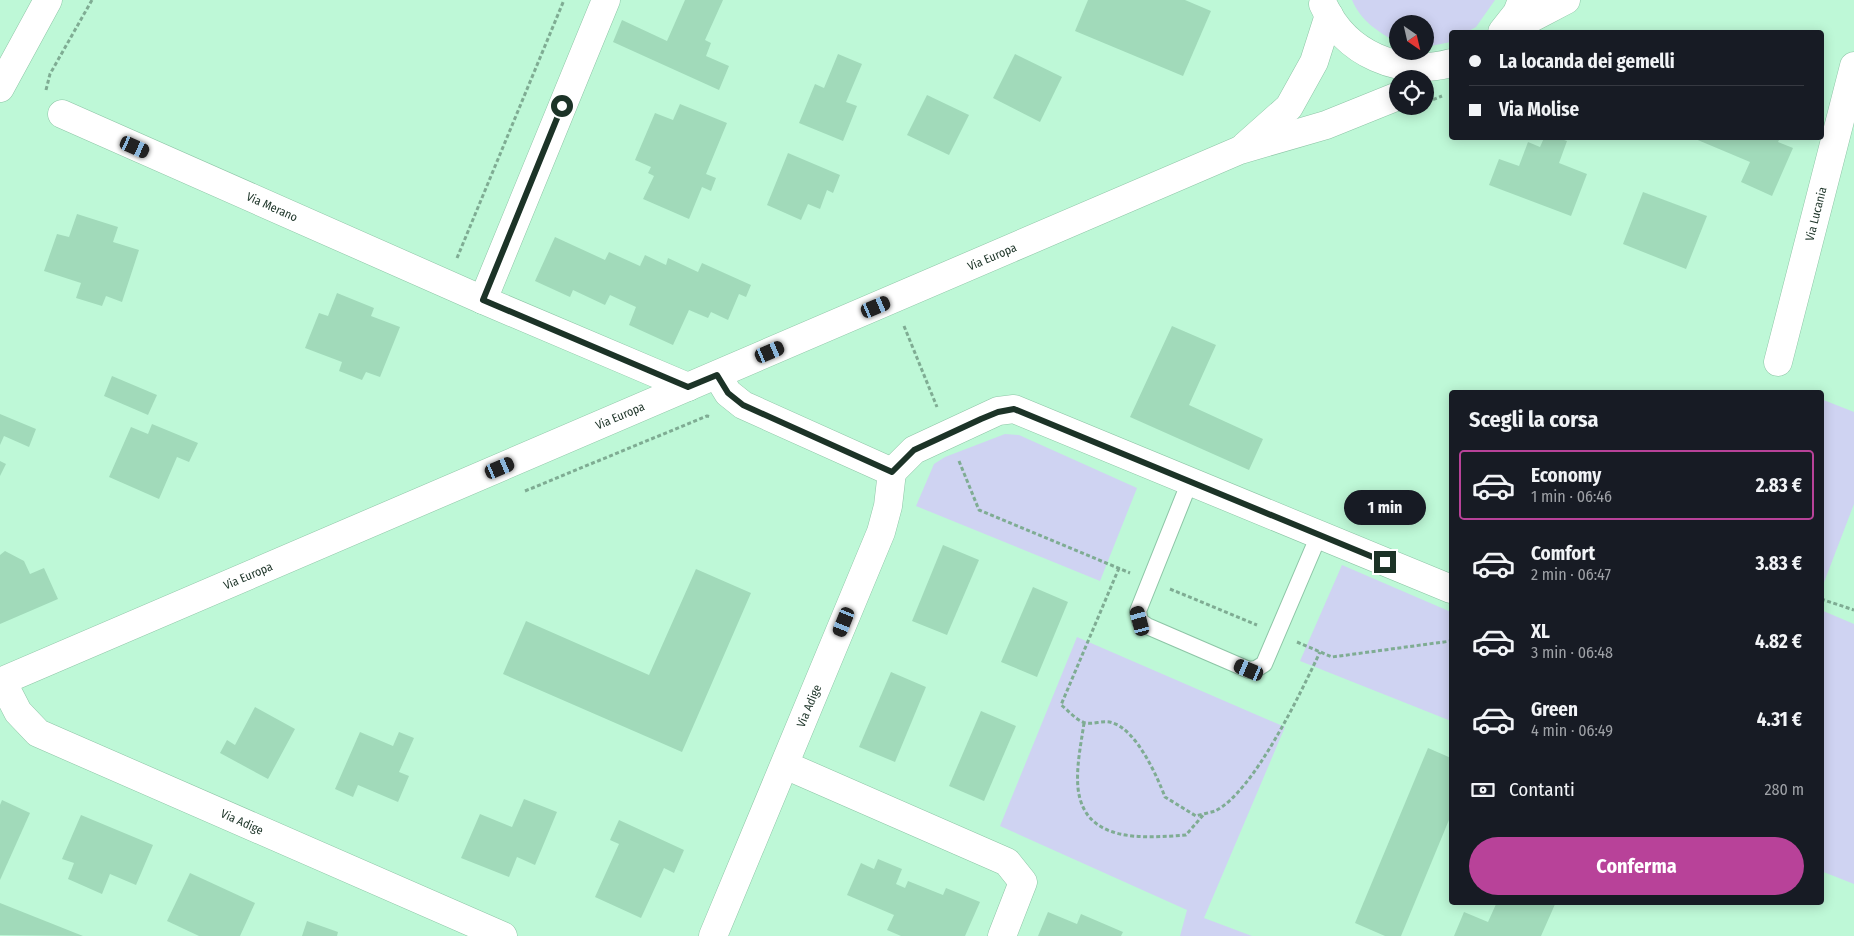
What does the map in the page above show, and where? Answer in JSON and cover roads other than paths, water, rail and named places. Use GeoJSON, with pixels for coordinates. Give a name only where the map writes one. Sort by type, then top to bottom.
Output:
{"type":"FeatureCollection","features":[{"type":"Feature","properties":{"kind":"street"},"geometry":{"type":"LineString","coordinates":[[0,88],[48,0]]}},
{"type":"Feature","properties":{"kind":"street"},"geometry":{"type":"LineString","coordinates":[[483,300],[606,0]]}},
{"type":"Feature","properties":{"kind":"street"},"geometry":{"type":"LineString","coordinates":[[1505,30],[1517,13],[1522,0]]}},
{"type":"Feature","properties":{"kind":"street"},"geometry":{"type":"LineString","coordinates":[[1508,30],[1566,0]]}},
{"type":"Feature","properties":{"kind":"street"},"geometry":{"type":"LineString","coordinates":[[1325,8],[1346,38],[1370,55],[1389,63],[1411,68],[1435,70]]}},
{"type":"Feature","properties":{"kind":"street","name":"Via Europa"},"geometry":{"type":"LineString","coordinates":[[1240,150],[1289,107],[1314,62],[1325,8]]}},
{"type":"Feature","properties":{"kind":"street","name":"Via Lucania"},"geometry":{"type":"LineString","coordinates":[[1778,362],[1854,66]]}},
{"type":"Feature","properties":{"kind":"street","name":"Via Europa"},"geometry":{"type":"LineString","coordinates":[[1,682],[1240,150],[1326,125],[1389,100]]}},
{"type":"Feature","properties":{"kind":"street","name":"Via Merano"},"geometry":{"type":"LineString","coordinates":[[62,114],[446,284],[688,387]]}},
{"type":"Feature","properties":{"kind":"street"},"geometry":{"type":"LineString","coordinates":[[717,375],[728,393],[743,405],[892,472],[914,450],[990,415],[1014,409],[1449,588]]}},
{"type":"Feature","properties":{"kind":"street","name":"Via Adige"},"geometry":{"type":"LineString","coordinates":[[713,936],[881,532],[888,506],[892,472]]}},
{"type":"Feature","properties":{"kind":"street","name":"Via Adige"},"geometry":{"type":"LineString","coordinates":[[1,682],[18,712],[30,726],[43,735],[504,936]]}},
{"type":"Feature","properties":{"kind":"street"},"geometry":{"type":"LineString","coordinates":[[785,765],[1007,862],[1022,882],[1002,936]]}},
{"type":"Feature","properties":{"kind":"lane"},"geometry":{"type":"LineString","coordinates":[[1190,481],[1138,611],[1140,621],[1147,626],[1249,670],[1256,669],[1264,664],[1319,534]]}}]}
